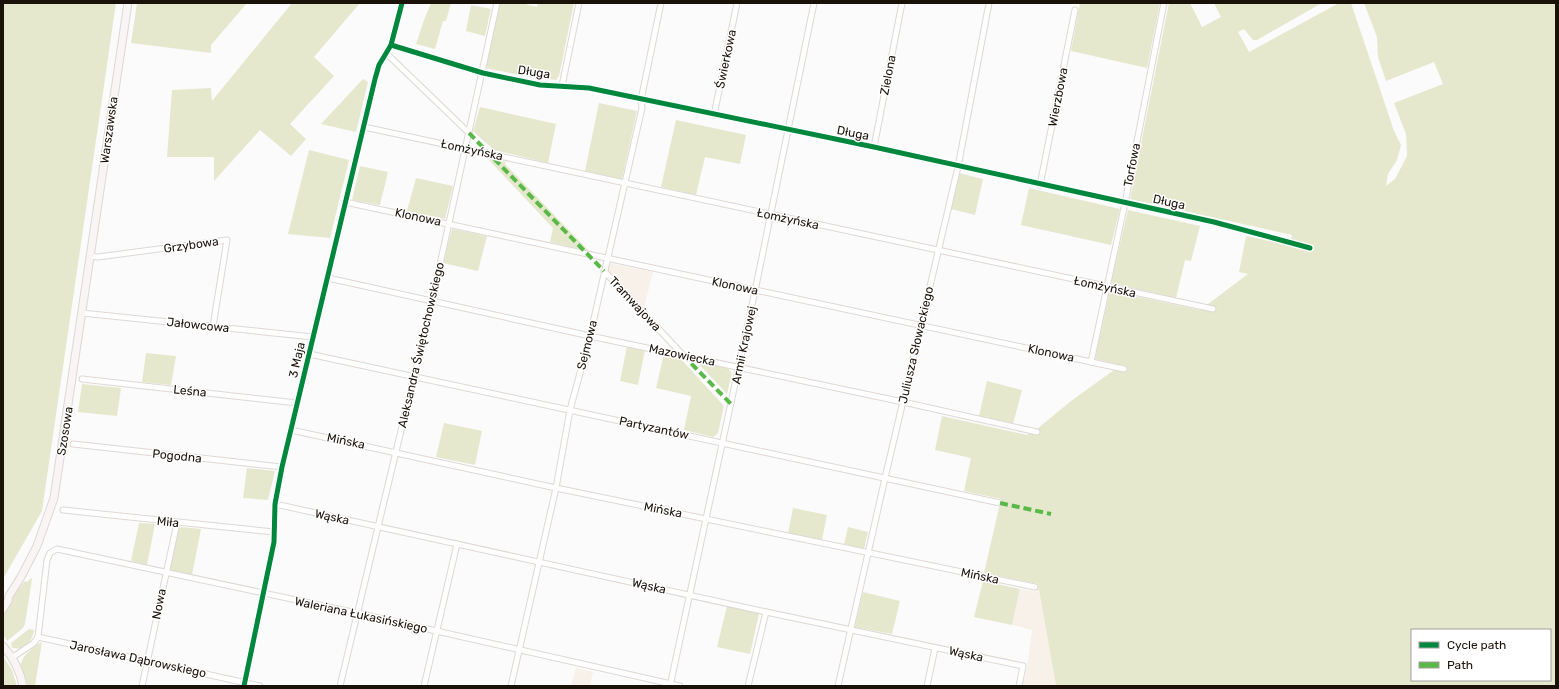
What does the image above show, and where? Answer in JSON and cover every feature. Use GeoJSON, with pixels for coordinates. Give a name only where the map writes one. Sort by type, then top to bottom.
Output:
{"type":"FeatureCollection","features":[{"type":"Feature","properties":{"kind":"main road","name":"Warszawska"},"geometry":{"type":"LineString","coordinates":[[90,256],[128,3]]}},
{"type":"Feature","properties":{"kind":"main road","name":"Szosowa"},"geometry":{"type":"LineString","coordinates":[[3,608],[8,601],[6,598],[21,577],[37,546],[54,498],[90,256]]}},
{"type":"Feature","properties":{"kind":"main road"},"geometry":{"type":"LineString","coordinates":[[3,646],[13,657],[23,686]]}},
{"type":"Feature","properties":{"kind":"street","name":"3 Maja"},"geometry":{"type":"LineString","coordinates":[[244,684],[274,542],[275,504],[282,467],[377,70],[390,45],[402,3]]}},
{"type":"Feature","properties":{"kind":"street","name":"Aleksandra Świętochowskiego"},"geometry":{"type":"LineString","coordinates":[[340,686],[432,301],[483,73],[497,3]]}},
{"type":"Feature","properties":{"kind":"street"},"geometry":{"type":"LineString","coordinates":[[562,86],[579,3]]}},
{"type":"Feature","properties":{"kind":"street","name":"Sejmowa"},"geometry":{"type":"LineString","coordinates":[[511,686],[556,488],[570,410],[590,336],[642,108],[641,100],[661,3]]}},
{"type":"Feature","properties":{"kind":"street","name":"Świerkowa"},"geometry":{"type":"LineString","coordinates":[[714,115],[737,3]]}},
{"type":"Feature","properties":{"kind":"street","name":"Armii Krajowej"},"geometry":{"type":"LineString","coordinates":[[670,685],[739,367],[814,3]]}},
{"type":"Feature","properties":{"kind":"street","name":"Zielona"},"geometry":{"type":"LineString","coordinates":[[874,147],[902,3]]}},
{"type":"Feature","properties":{"kind":"street","name":"Juliusza Słowackiego"},"geometry":{"type":"LineString","coordinates":[[838,686],[920,325],[958,167],[989,3]]}},
{"type":"Feature","properties":{"kind":"street","name":"Torfowa"},"geometry":{"type":"LineString","coordinates":[[1091,362],[1125,203],[1164,3]]}},
{"type":"Feature","properties":{"kind":"street","name":"Wierzbowa"},"geometry":{"type":"LineString","coordinates":[[1040,185],[1075,10]]}},
{"type":"Feature","properties":{"kind":"street","name":"Długa"},"geometry":{"type":"LineString","coordinates":[[390,45],[483,73],[540,85],[589,88],[788,131],[874,147],[958,167],[1214,222],[1310,248]]}},
{"type":"Feature","properties":{"kind":"street"},"geometry":{"type":"LineString","coordinates":[[386,54],[469,133]]}},
{"type":"Feature","properties":{"kind":"street","name":"Łomżyńska"},"geometry":{"type":"LineString","coordinates":[[364,127],[1213,309]]}},
{"type":"Feature","properties":{"kind":"street","name":"Klonowa"},"geometry":{"type":"LineString","coordinates":[[346,202],[1124,369]]}},
{"type":"Feature","properties":{"kind":"street","name":"Grzybowa"},"geometry":{"type":"LineString","coordinates":[[90,256],[98,257],[227,240],[213,326]]}},
{"type":"Feature","properties":{"kind":"street","name":"Tramwajowa"},"geometry":{"type":"LineString","coordinates":[[604,271],[683,355]]}},
{"type":"Feature","properties":{"kind":"street","name":"Mazowiecka"},"geometry":{"type":"LineString","coordinates":[[328,278],[1037,432]]}},
{"type":"Feature","properties":{"kind":"street","name":"Jałowcowa"},"geometry":{"type":"LineString","coordinates":[[82,313],[313,337]]}},
{"type":"Feature","properties":{"kind":"street","name":"Partyzantów"},"geometry":{"type":"LineString","coordinates":[[309,354],[414,378],[722,442],[1000,503]]}},
{"type":"Feature","properties":{"kind":"street","name":"Leśna"},"geometry":{"type":"LineString","coordinates":[[82,379],[298,402]]}},
{"type":"Feature","properties":{"kind":"street","name":"Mińska"},"geometry":{"type":"LineString","coordinates":[[291,430],[556,488],[706,518],[869,554],[1035,587]]}},
{"type":"Feature","properties":{"kind":"street","name":"Pogodna"},"geometry":{"type":"LineString","coordinates":[[73,444],[282,467]]}},
{"type":"Feature","properties":{"kind":"street","name":"Wąska"},"geometry":{"type":"LineString","coordinates":[[275,504],[851,631],[1024,666],[1019,686]]}},
{"type":"Feature","properties":{"kind":"street","name":"Miła"},"geometry":{"type":"LineString","coordinates":[[63,510],[274,532]]}},
{"type":"Feature","properties":{"kind":"street","name":"Nowa"},"geometry":{"type":"LineString","coordinates":[[142,686],[165,573],[177,523]]}},
{"type":"Feature","properties":{"kind":"street"},"geometry":{"type":"LineString","coordinates":[[424,686],[457,544]]}},
{"type":"Feature","properties":{"kind":"street","name":"Waleriana Łukasińskiego"},"geometry":{"type":"LineString","coordinates":[[38,637],[47,560],[50,553],[58,549],[357,613],[670,685],[680,686]]}},
{"type":"Feature","properties":{"kind":"street"},"geometry":{"type":"LineString","coordinates":[[748,686],[766,612]]}},
{"type":"Feature","properties":{"kind":"street"},"geometry":{"type":"LineString","coordinates":[[13,657],[34,643],[38,637]]}},
{"type":"Feature","properties":{"kind":"street","name":"Jarosława Dąbrowskiego"},"geometry":{"type":"LineString","coordinates":[[38,637],[244,684],[260,686]]}},
{"type":"Feature","properties":{"kind":"street"},"geometry":{"type":"LineString","coordinates":[[927,686],[935,648]]}},
{"type":"Feature","properties":{"kind":"shaded area"},"geometry":{"type":"Polygon","coordinates":[[[609,263],[653,272],[644,307],[607,270],[609,263]]]}},
{"type":"Feature","properties":{"kind":"shaded area"},"geometry":{"type":"Polygon","coordinates":[[[1038,582],[1056,686],[1023,686],[1032,630],[1012,625],[1020,589],[1037,592],[1038,582]]]}},
{"type":"Feature","properties":{"kind":"shaded area"},"geometry":{"type":"Polygon","coordinates":[[[576,668],[593,672],[590,686],[571,686],[576,668]]]}},
{"type":"Feature","properties":{"kind":"green space"},"geometry":{"type":"Polygon","coordinates":[[[3,3],[116,3],[42,511],[3,579],[3,3]]]}},
{"type":"Feature","properties":{"kind":"green space"},"geometry":{"type":"Polygon","coordinates":[[[137,3],[247,3],[211,45],[211,53],[131,43],[137,3]]]}},
{"type":"Feature","properties":{"kind":"green space"},"geometry":{"type":"Polygon","coordinates":[[[292,3],[360,3],[314,57],[334,76],[290,124],[306,139],[291,156],[260,130],[214,181],[214,157],[167,157],[172,90],[211,88],[212,101],[292,3]]]}},
{"type":"Feature","properties":{"kind":"green space"},"geometry":{"type":"Polygon","coordinates":[[[431,3],[451,3],[446,21],[443,21],[435,49],[416,44],[431,3]]]}},
{"type":"Feature","properties":{"kind":"green space"},"geometry":{"type":"Polygon","coordinates":[[[500,3],[521,3],[537,7],[538,3],[574,3],[559,76],[556,80],[525,76],[486,68],[500,3]]]}},
{"type":"Feature","properties":{"kind":"green space"},"geometry":{"type":"Polygon","coordinates":[[[1080,3],[1160,3],[1147,68],[1071,51],[1080,3]]]}},
{"type":"Feature","properties":{"kind":"green space"},"geometry":{"type":"Polygon","coordinates":[[[1169,3],[1190,3],[1202,27],[1221,17],[1214,3],[1322,3],[1257,40],[1253,40],[1244,29],[1238,32],[1249,52],[1339,3],[1351,3],[1394,131],[1401,145],[1397,160],[1388,174],[1386,186],[1395,179],[1407,156],[1406,134],[1394,103],[1443,84],[1434,62],[1386,81],[1378,57],[1377,37],[1364,3],[1556,3],[1556,686],[1056,686],[1038,584],[984,573],[1001,499],[964,491],[971,458],[935,450],[942,416],[1027,435],[1121,365],[1095,359],[1110,291],[1200,310],[1248,274],[1239,272],[1246,236],[1289,245],[1292,235],[1130,199],[1169,3]]]}},
{"type":"Feature","properties":{"kind":"green space"},"geometry":{"type":"Polygon","coordinates":[[[471,5],[491,9],[485,36],[466,31],[471,5]]]}},
{"type":"Feature","properties":{"kind":"green space"},"geometry":{"type":"Polygon","coordinates":[[[363,79],[368,82],[356,132],[321,124],[363,79]]]}},
{"type":"Feature","properties":{"kind":"green space"},"geometry":{"type":"Polygon","coordinates":[[[599,103],[637,111],[622,179],[585,171],[599,103]]]}},
{"type":"Feature","properties":{"kind":"green space"},"geometry":{"type":"Polygon","coordinates":[[[480,107],[556,124],[548,163],[494,150],[473,131],[480,107]]]}},
{"type":"Feature","properties":{"kind":"green space"},"geometry":{"type":"Polygon","coordinates":[[[676,120],[746,135],[740,164],[705,157],[696,195],[661,187],[676,120]]]}},
{"type":"Feature","properties":{"kind":"green space"},"geometry":{"type":"Polygon","coordinates":[[[309,150],[349,160],[330,238],[288,234],[309,150]]]}},
{"type":"Feature","properties":{"kind":"green space"},"geometry":{"type":"Polygon","coordinates":[[[487,158],[506,162],[505,164],[589,251],[550,242],[553,228],[487,158]]]}},
{"type":"Feature","properties":{"kind":"green space"},"geometry":{"type":"Polygon","coordinates":[[[360,166],[388,172],[380,205],[352,200],[360,166]]]}},
{"type":"Feature","properties":{"kind":"green space"},"geometry":{"type":"Polygon","coordinates":[[[959,173],[983,179],[975,215],[951,209],[959,173]]]}},
{"type":"Feature","properties":{"kind":"green space"},"geometry":{"type":"Polygon","coordinates":[[[416,178],[453,186],[445,219],[407,211],[416,178]]]}},
{"type":"Feature","properties":{"kind":"green space"},"geometry":{"type":"Polygon","coordinates":[[[1029,188],[1120,209],[1111,245],[1021,225],[1029,188]]]}},
{"type":"Feature","properties":{"kind":"green space"},"geometry":{"type":"Polygon","coordinates":[[[1128,210],[1200,226],[1191,261],[1185,260],[1176,298],[1111,283],[1128,210]]]}},
{"type":"Feature","properties":{"kind":"green space"},"geometry":{"type":"Polygon","coordinates":[[[452,229],[487,236],[478,271],[443,263],[452,229]]]}},
{"type":"Feature","properties":{"kind":"green space"},"geometry":{"type":"Polygon","coordinates":[[[627,346],[645,350],[638,385],[620,381],[627,346]]]}},
{"type":"Feature","properties":{"kind":"green space"},"geometry":{"type":"Polygon","coordinates":[[[146,353],[176,356],[171,385],[142,382],[146,353]]]}},
{"type":"Feature","properties":{"kind":"green space"},"geometry":{"type":"Polygon","coordinates":[[[664,354],[679,357],[724,406],[718,433],[713,437],[684,430],[691,396],[656,388],[664,354]]]}},
{"type":"Feature","properties":{"kind":"green space"},"geometry":{"type":"Polygon","coordinates":[[[696,361],[728,368],[732,374],[727,394],[696,361]]]}},
{"type":"Feature","properties":{"kind":"green space"},"geometry":{"type":"Polygon","coordinates":[[[987,381],[1022,390],[1013,424],[979,416],[987,381]]]}},
{"type":"Feature","properties":{"kind":"green space"},"geometry":{"type":"Polygon","coordinates":[[[82,384],[121,388],[117,416],[78,412],[82,384]]]}},
{"type":"Feature","properties":{"kind":"green space"},"geometry":{"type":"Polygon","coordinates":[[[444,423],[482,431],[475,465],[436,457],[444,423]]]}},
{"type":"Feature","properties":{"kind":"green space"},"geometry":{"type":"Polygon","coordinates":[[[247,468],[275,471],[268,500],[243,498],[247,468]]]}},
{"type":"Feature","properties":{"kind":"green space"},"geometry":{"type":"Polygon","coordinates":[[[793,508],[827,515],[822,540],[788,533],[793,508]]]}},
{"type":"Feature","properties":{"kind":"green space"},"geometry":{"type":"Polygon","coordinates":[[[139,523],[155,524],[147,565],[131,561],[139,523]]]}},
{"type":"Feature","properties":{"kind":"green space"},"geometry":{"type":"Polygon","coordinates":[[[848,527],[868,532],[864,549],[844,544],[848,527]]]}},
{"type":"Feature","properties":{"kind":"green space"},"geometry":{"type":"Polygon","coordinates":[[[178,528],[201,529],[192,575],[171,570],[170,568],[178,528]]]}},
{"type":"Feature","properties":{"kind":"green space"},"geometry":{"type":"Polygon","coordinates":[[[31,578],[25,624],[23,628],[7,641],[3,635],[3,614],[14,594],[25,581],[27,582],[31,578]]]}},
{"type":"Feature","properties":{"kind":"green space"},"geometry":{"type":"Polygon","coordinates":[[[983,581],[1020,589],[1012,625],[974,617],[983,581]]]}},
{"type":"Feature","properties":{"kind":"green space"},"geometry":{"type":"Polygon","coordinates":[[[863,592],[900,601],[892,634],[855,627],[863,592]]]}},
{"type":"Feature","properties":{"kind":"green space"},"geometry":{"type":"Polygon","coordinates":[[[727,606],[759,614],[750,654],[717,647],[727,606]]]}},
{"type":"Feature","properties":{"kind":"green space"},"geometry":{"type":"Polygon","coordinates":[[[29,629],[34,630],[32,638],[27,645],[20,648],[11,647],[11,643],[29,629]]]}},
{"type":"Feature","properties":{"kind":"green space"},"geometry":{"type":"Polygon","coordinates":[[[42,642],[35,686],[27,686],[21,668],[22,660],[42,642]]]}},
{"type":"Feature","properties":{"kind":"green space"},"geometry":{"type":"Polygon","coordinates":[[[3,656],[12,670],[17,686],[3,686],[3,656]]]}},
{"type":"Feature","properties":{"kind":"marked path"},"geometry":{"type":"LineString","coordinates":[[469,133],[604,271]]}},
{"type":"Feature","properties":{"kind":"marked path"},"geometry":{"type":"LineString","coordinates":[[683,355],[731,404]]}},
{"type":"Feature","properties":{"kind":"marked path"},"geometry":{"type":"LineString","coordinates":[[1000,503],[1051,514]]}},
{"type":"Feature","properties":{"kind":"cycle path"},"geometry":{"type":"LineString","coordinates":[[244,686],[274,542],[275,504],[282,467],[375,79],[379,65],[391,45],[402,3]]}},
{"type":"Feature","properties":{"kind":"cycle path"},"geometry":{"type":"LineString","coordinates":[[391,45],[483,73],[540,85],[589,88],[874,147],[1214,222],[1310,248]]}}]}
